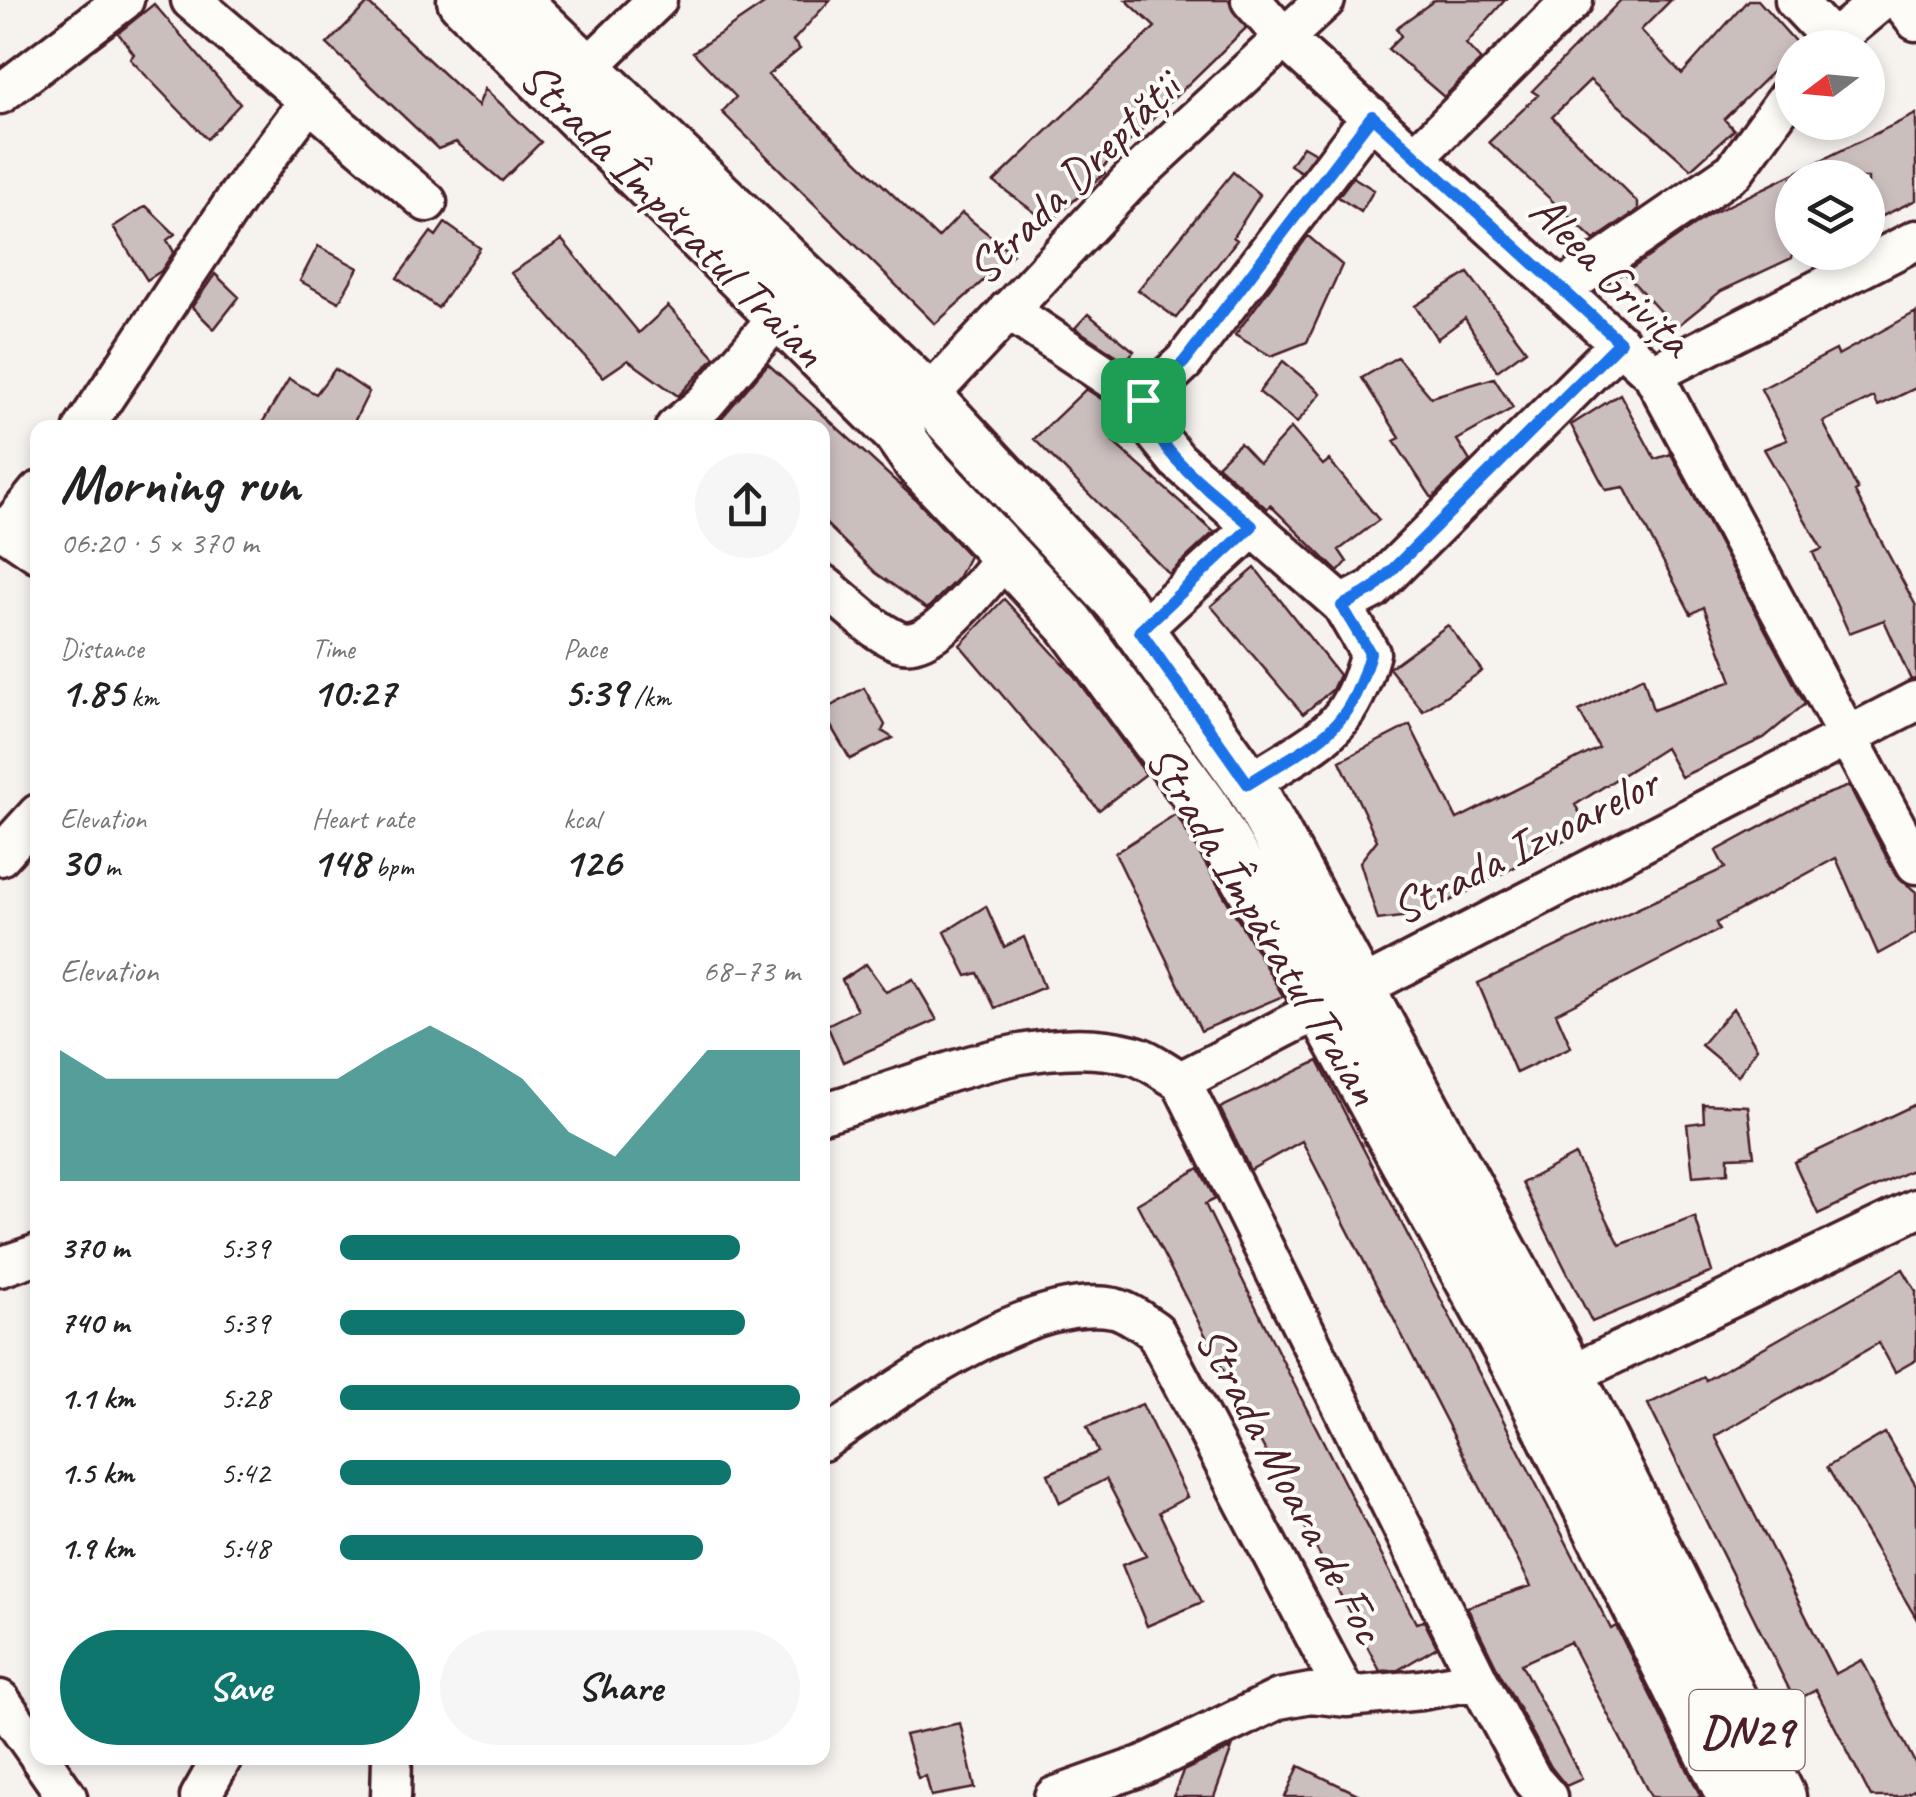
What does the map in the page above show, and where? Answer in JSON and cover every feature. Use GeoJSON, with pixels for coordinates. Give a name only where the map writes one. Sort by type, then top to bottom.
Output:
{"type":"FeatureCollection","features":[{"type":"Feature","properties":{"kind":"main road","name":"Strada Împăratul Traian"},"geometry":{"type":"LineString","coordinates":[[462,0],[897,432],[919,463],[1070,624],[1204,804],[1523,1376],[1732,1797]]}},
{"type":"Feature","properties":{"kind":"main road","name":"Strada Împăratul Traian"},"geometry":{"type":"LineString","coordinates":[[515,0],[927,396],[1118,602],[1248,784],[1362,984],[1570,1374],[1781,1797]]}},
{"type":"Feature","properties":{"kind":"street"},"geometry":{"type":"LineString","coordinates":[[0,94],[124,0]]}},
{"type":"Feature","properties":{"kind":"street"},"geometry":{"type":"LineString","coordinates":[[191,0],[428,202]]}},
{"type":"Feature","properties":{"kind":"street"},"geometry":{"type":"LineString","coordinates":[[585,70],[657,0]]}},
{"type":"Feature","properties":{"kind":"street","name":"Aleea Grivița"},"geometry":{"type":"LineString","coordinates":[[1251,0],[1286,40],[1417,155],[1653,374],[1916,864]]}},
{"type":"Feature","properties":{"kind":"street","name":"Strada Dreptății"},"geometry":{"type":"LineString","coordinates":[[897,432],[1130,181],[1325,0]]}},
{"type":"Feature","properties":{"kind":"street"},"geometry":{"type":"LineString","coordinates":[[1417,155],[1573,0]]}},
{"type":"Feature","properties":{"kind":"street"},"geometry":{"type":"LineString","coordinates":[[1795,0],[1818,30]]}},
{"type":"Feature","properties":{"kind":"street"},"geometry":{"type":"LineString","coordinates":[[1844,30],[1882,0]]}},
{"type":"Feature","properties":{"kind":"street"},"geometry":{"type":"LineString","coordinates":[[1899,0],[1916,20]]}},
{"type":"Feature","properties":{"kind":"street"},"geometry":{"type":"LineString","coordinates":[[89,420],[238,196],[309,101]]}},
{"type":"Feature","properties":{"kind":"street"},"geometry":{"type":"LineString","coordinates":[[1562,289],[1734,171],[1775,114]]}},
{"type":"Feature","properties":{"kind":"street"},"geometry":{"type":"LineString","coordinates":[[1143,400],[1184,362],[1372,116]]}},
{"type":"Feature","properties":{"kind":"street"},"geometry":{"type":"LineString","coordinates":[[1653,374],[1916,240]]}},
{"type":"Feature","properties":{"kind":"street"},"geometry":{"type":"LineString","coordinates":[[1008,310],[1143,400],[1148,424],[1177,460],[1342,606],[1370,653],[1359,696],[1340,724],[1248,784]]}},
{"type":"Feature","properties":{"kind":"street"},"geometry":{"type":"LineString","coordinates":[[685,420],[705,403],[778,317]]}},
{"type":"Feature","properties":{"kind":"street"},"geometry":{"type":"LineString","coordinates":[[1342,606],[1373,589],[1620,342]]}},
{"type":"Feature","properties":{"kind":"street"},"geometry":{"type":"LineString","coordinates":[[30,500],[3,529],[30,548]]}},
{"type":"Feature","properties":{"kind":"street"},"geometry":{"type":"LineString","coordinates":[[1140,631],[1252,526]]}},
{"type":"Feature","properties":{"kind":"street"},"geometry":{"type":"LineString","coordinates":[[830,590],[877,628],[899,642],[913,644],[938,632],[1006,556]]}},
{"type":"Feature","properties":{"kind":"street","name":"Strada Izvoarelor"},"geometry":{"type":"LineString","coordinates":[[1181,1082],[1362,984],[1916,702]]}},
{"type":"Feature","properties":{"kind":"street"},"geometry":{"type":"LineString","coordinates":[[0,856],[30,823]]}},
{"type":"Feature","properties":{"kind":"street"},"geometry":{"type":"LineString","coordinates":[[830,1111],[1008,1056],[1061,1047],[1135,1055],[1181,1082],[1478,1680],[1532,1780],[1547,1797]]}},
{"type":"Feature","properties":{"kind":"street"},"geometry":{"type":"LineString","coordinates":[[1570,1374],[1916,1209]]}},
{"type":"Feature","properties":{"kind":"street"},"geometry":{"type":"LineString","coordinates":[[0,1267],[30,1257]]}},
{"type":"Feature","properties":{"kind":"street","name":"Strada Moara de Foc"},"geometry":{"type":"LineString","coordinates":[[830,1436],[929,1368],[1026,1321],[1085,1305],[1119,1309],[1155,1330],[1347,1697]]}},
{"type":"Feature","properties":{"kind":"street"},"geometry":{"type":"LineString","coordinates":[[1054,1797],[1144,1766],[1279,1699],[1312,1693],[1347,1697],[1478,1680]]}},
{"type":"Feature","properties":{"kind":"street"},"geometry":{"type":"LineString","coordinates":[[0,1700],[30,1743]]}},
{"type":"Feature","properties":{"kind":"street"},"geometry":{"type":"LineString","coordinates":[[45,1765],[67,1797]]}},
{"type":"Feature","properties":{"kind":"street"},"geometry":{"type":"LineString","coordinates":[[200,1797],[218,1765]]}},
{"type":"Feature","properties":{"kind":"street"},"geometry":{"type":"LineString","coordinates":[[391,1797],[392,1765]]}},
{"type":"Feature","properties":{"kind":"building"},"geometry":{"type":"Polygon","coordinates":[[[770,0],[830,0],[793,41],[800,49],[768,75],[938,238],[962,213],[1013,254],[935,324],[722,112],[736,97],[693,52],[770,0]]]}},
{"type":"Feature","properties":{"kind":"building"},"geometry":{"type":"Polygon","coordinates":[[[1126,0],[1229,0],[1246,28],[1101,169],[1105,173],[1049,223],[994,182],[1155,27],[1126,0]]]}},
{"type":"Feature","properties":{"kind":"building"},"geometry":{"type":"Polygon","coordinates":[[[1435,0],[1505,0],[1466,44],[1481,60],[1444,97],[1388,49],[1401,36],[1396,28],[1435,0]]]}},
{"type":"Feature","properties":{"kind":"building"},"geometry":{"type":"Polygon","coordinates":[[[1621,0],[1671,0],[1641,30],[1682,74],[1748,0],[1758,0],[1785,30],[1775,30],[1775,69],[1724,119],[1734,130],[1691,169],[1590,80],[1552,117],[1638,203],[1638,210],[1594,240],[1489,142],[1538,95],[1532,91],[1621,0]]]}},
{"type":"Feature","properties":{"kind":"building"},"geometry":{"type":"Polygon","coordinates":[[[368,3],[478,106],[485,89],[541,142],[502,181],[456,142],[438,149],[327,44],[368,3]]]}},
{"type":"Feature","properties":{"kind":"building"},"geometry":{"type":"Polygon","coordinates":[[[154,4],[240,104],[207,139],[130,59],[134,54],[118,33],[154,4]]]}},
{"type":"Feature","properties":{"kind":"building"},"geometry":{"type":"Polygon","coordinates":[[[1916,114],[1916,200],[1885,215],[1885,160],[1822,160],[1863,140],[1885,140],[1885,129],[1916,114]]]}},
{"type":"Feature","properties":{"kind":"building"},"geometry":{"type":"Polygon","coordinates":[[[1303,146],[1315,153],[1301,172],[1290,165],[1303,146]]]}},
{"type":"Feature","properties":{"kind":"building"},"geometry":{"type":"Polygon","coordinates":[[[1233,172],[1260,195],[1233,237],[1237,240],[1176,318],[1138,290],[1233,172]]]}},
{"type":"Feature","properties":{"kind":"building"},"geometry":{"type":"Polygon","coordinates":[[[1353,177],[1374,190],[1361,212],[1338,197],[1353,177]]]}},
{"type":"Feature","properties":{"kind":"building"},"geometry":{"type":"Polygon","coordinates":[[[1775,183],[1775,266],[1721,291],[1675,328],[1625,273],[1709,215],[1775,183]]]}},
{"type":"Feature","properties":{"kind":"building"},"geometry":{"type":"Polygon","coordinates":[[[146,206],[175,234],[167,240],[174,252],[161,271],[147,280],[113,227],[146,206]]]}},
{"type":"Feature","properties":{"kind":"building"},"geometry":{"type":"Polygon","coordinates":[[[445,223],[480,248],[438,308],[397,278],[431,232],[436,236],[445,223]]]}},
{"type":"Feature","properties":{"kind":"building"},"geometry":{"type":"Polygon","coordinates":[[[1308,236],[1342,265],[1307,342],[1271,356],[1235,335],[1308,236]]]}},
{"type":"Feature","properties":{"kind":"building"},"geometry":{"type":"Polygon","coordinates":[[[562,240],[639,333],[668,306],[715,357],[678,396],[628,360],[603,377],[511,273],[562,240]]]}},
{"type":"Feature","properties":{"kind":"building"},"geometry":{"type":"Polygon","coordinates":[[[318,246],[358,268],[339,302],[300,281],[318,246]]]}},
{"type":"Feature","properties":{"kind":"building"},"geometry":{"type":"Polygon","coordinates":[[[1468,273],[1526,350],[1497,371],[1465,318],[1437,339],[1415,306],[1468,273]]]}},
{"type":"Feature","properties":{"kind":"building"},"geometry":{"type":"Polygon","coordinates":[[[215,274],[239,297],[214,329],[192,307],[215,274]]]}},
{"type":"Feature","properties":{"kind":"building"},"geometry":{"type":"Polygon","coordinates":[[[1916,312],[1916,388],[1878,406],[1874,397],[1823,422],[1858,490],[1855,492],[1916,606],[1916,679],[1911,680],[1884,620],[1849,633],[1813,553],[1822,549],[1764,449],[1787,440],[1761,389],[1836,350],[1838,355],[1916,312]]]}},
{"type":"Feature","properties":{"kind":"building"},"geometry":{"type":"Polygon","coordinates":[[[1088,314],[1134,351],[1125,361],[1075,328],[1088,314]]]}},
{"type":"Feature","properties":{"kind":"building"},"geometry":{"type":"Polygon","coordinates":[[[1397,357],[1431,397],[1494,378],[1513,408],[1457,440],[1470,461],[1432,498],[1394,441],[1400,438],[1362,378],[1397,357]]]}},
{"type":"Feature","properties":{"kind":"building"},"geometry":{"type":"Polygon","coordinates":[[[1283,361],[1321,393],[1297,423],[1259,392],[1283,361]]]}},
{"type":"Feature","properties":{"kind":"building"},"geometry":{"type":"Polygon","coordinates":[[[768,364],[829,420],[720,420],[768,364]]]}},
{"type":"Feature","properties":{"kind":"building"},"geometry":{"type":"Polygon","coordinates":[[[335,369],[369,392],[355,420],[264,420],[289,379],[316,394],[335,369]]]}},
{"type":"Feature","properties":{"kind":"building"},"geometry":{"type":"Polygon","coordinates":[[[1086,389],[1123,413],[1113,442],[1214,532],[1169,574],[1034,439],[1086,389]]]}},
{"type":"Feature","properties":{"kind":"building"},"geometry":{"type":"Polygon","coordinates":[[[1620,394],[1655,459],[1671,454],[1805,704],[1764,738],[1681,777],[1665,748],[1575,805],[1589,828],[1425,914],[1378,920],[1360,862],[1377,840],[1340,761],[1410,725],[1457,819],[1599,748],[1579,711],[1643,677],[1653,710],[1732,681],[1704,607],[1691,614],[1624,487],[1606,490],[1571,425],[1620,394]]]}},
{"type":"Feature","properties":{"kind":"building"},"geometry":{"type":"Polygon","coordinates":[[[830,421],[916,500],[969,556],[958,578],[927,609],[876,573],[830,528],[830,421]]]}},
{"type":"Feature","properties":{"kind":"building"},"geometry":{"type":"Polygon","coordinates":[[[1291,428],[1323,465],[1329,460],[1379,520],[1339,550],[1347,562],[1338,572],[1270,505],[1267,509],[1217,465],[1240,443],[1259,463],[1291,428]]]}},
{"type":"Feature","properties":{"kind":"building"},"geometry":{"type":"Polygon","coordinates":[[[1255,568],[1339,675],[1332,690],[1303,714],[1211,606],[1255,568]]]}},
{"type":"Feature","properties":{"kind":"building"},"geometry":{"type":"Polygon","coordinates":[[[1004,599],[1075,677],[1146,774],[1099,810],[960,645],[1004,599]]]}},
{"type":"Feature","properties":{"kind":"building"},"geometry":{"type":"Polygon","coordinates":[[[1448,625],[1482,671],[1423,711],[1389,668],[1448,625]]]}},
{"type":"Feature","properties":{"kind":"building"},"geometry":{"type":"Polygon","coordinates":[[[864,688],[885,725],[882,731],[893,738],[850,759],[830,725],[830,707],[864,688]]]}},
{"type":"Feature","properties":{"kind":"building"},"geometry":{"type":"Polygon","coordinates":[[[1849,786],[1896,875],[1916,892],[1916,933],[1878,954],[1836,858],[1716,923],[1719,930],[1556,1013],[1571,1047],[1516,1073],[1478,983],[1725,868],[1716,851],[1808,801],[1849,786]]]}},
{"type":"Feature","properties":{"kind":"building"},"geometry":{"type":"Polygon","coordinates":[[[1176,814],[1283,996],[1201,1031],[1115,853],[1176,814]]]}},
{"type":"Feature","properties":{"kind":"building"},"geometry":{"type":"Polygon","coordinates":[[[986,906],[1004,947],[1024,937],[1044,987],[995,1008],[978,973],[967,976],[945,932],[986,906]]]}},
{"type":"Feature","properties":{"kind":"building"},"geometry":{"type":"Polygon","coordinates":[[[866,964],[886,992],[913,979],[937,1020],[843,1062],[830,1024],[857,1010],[842,980],[866,964]]]}},
{"type":"Feature","properties":{"kind":"building"},"geometry":{"type":"Polygon","coordinates":[[[1733,1008],[1757,1048],[1738,1076],[1701,1045],[1733,1008]]]}},
{"type":"Feature","properties":{"kind":"building"},"geometry":{"type":"Polygon","coordinates":[[[1318,1061],[1611,1629],[1616,1626],[1701,1797],[1651,1797],[1570,1642],[1521,1664],[1582,1779],[1566,1786],[1551,1767],[1498,1670],[1467,1607],[1531,1586],[1302,1141],[1250,1170],[1220,1108],[1318,1061]]]}},
{"type":"Feature","properties":{"kind":"building"},"geometry":{"type":"Polygon","coordinates":[[[1703,1104],[1748,1106],[1754,1156],[1728,1157],[1728,1173],[1693,1176],[1687,1124],[1704,1122],[1703,1104]]]}},
{"type":"Feature","properties":{"kind":"building"},"geometry":{"type":"Polygon","coordinates":[[[1916,1104],[1916,1168],[1818,1214],[1794,1162],[1916,1104]]]}},
{"type":"Feature","properties":{"kind":"building"},"geometry":{"type":"Polygon","coordinates":[[[1575,1155],[1620,1245],[1695,1217],[1712,1272],[1592,1322],[1522,1183],[1575,1155]]]}},
{"type":"Feature","properties":{"kind":"building"},"geometry":{"type":"Polygon","coordinates":[[[1199,1168],[1215,1199],[1205,1204],[1296,1388],[1416,1623],[1424,1621],[1437,1647],[1398,1670],[1380,1671],[1137,1204],[1199,1168]]]}},
{"type":"Feature","properties":{"kind":"building"},"geometry":{"type":"Polygon","coordinates":[[[1903,1269],[1916,1291],[1916,1360],[1895,1372],[1879,1343],[1715,1436],[1835,1674],[1862,1660],[1916,1765],[1916,1789],[1900,1797],[1871,1797],[1816,1690],[1795,1701],[1648,1404],[1704,1377],[1706,1380],[1903,1269]]]}},
{"type":"Feature","properties":{"kind":"building"},"geometry":{"type":"Polygon","coordinates":[[[1142,1404],[1187,1497],[1159,1512],[1202,1602],[1147,1626],[1122,1565],[1146,1556],[1106,1479],[1060,1503],[1048,1474],[1098,1452],[1087,1427],[1142,1404]]]}},
{"type":"Feature","properties":{"kind":"building"},"geometry":{"type":"Polygon","coordinates":[[[1885,1433],[1916,1486],[1916,1618],[1827,1467],[1885,1433]]]}},
{"type":"Feature","properties":{"kind":"building"},"geometry":{"type":"Polygon","coordinates":[[[960,1723],[975,1788],[931,1796],[926,1776],[918,1778],[905,1735],[960,1723]]]}},
{"type":"Feature","properties":{"kind":"building"},"geometry":{"type":"Polygon","coordinates":[[[1232,1748],[1214,1797],[1173,1797],[1183,1771],[1232,1748]]]}},
{"type":"Feature","properties":{"kind":"building"},"geometry":{"type":"Polygon","coordinates":[[[1299,1766],[1364,1797],[1285,1797],[1299,1766]]]}},
{"type":"Feature","properties":{"kind":"route"},"geometry":{"type":"LineString","coordinates":[[1372,116],[1620,342],[1373,589],[1342,606],[1370,653],[1359,696],[1340,724],[1248,784],[1140,631],[1252,526],[1177,460],[1148,424],[1143,400],[1184,362],[1372,116]]}}]}
